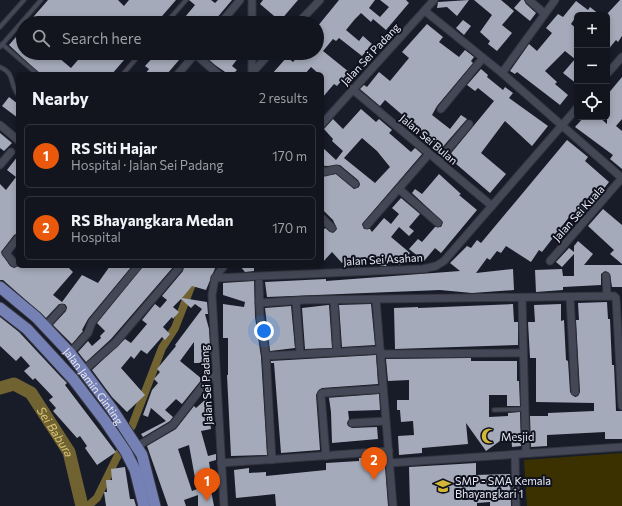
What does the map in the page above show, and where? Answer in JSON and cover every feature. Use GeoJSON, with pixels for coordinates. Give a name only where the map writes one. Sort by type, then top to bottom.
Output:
{"type":"FeatureCollection","features":[{"type":"Feature","properties":{"kind":"main road","name":"Jalan Jamin Ginting"},"geometry":{"type":"LineString","coordinates":[[0,287],[45,327],[70,352],[84,370],[142,455],[155,506]]}},
{"type":"Feature","properties":{"kind":"main road","name":"Jalan Jamin Ginting"},"geometry":{"type":"LineString","coordinates":[[0,308],[27,328],[73,379],[126,452],[135,470],[144,506]]}},
{"type":"Feature","properties":{"kind":"main road"},"geometry":{"type":"LineString","coordinates":[[73,379],[84,370]]}},
{"type":"Feature","properties":{"kind":"street"},"geometry":{"type":"LineString","coordinates":[[227,16],[240,0]]}},
{"type":"Feature","properties":{"kind":"street"},"geometry":{"type":"LineString","coordinates":[[252,0],[252,16]]}},
{"type":"Feature","properties":{"kind":"street"},"geometry":{"type":"LineString","coordinates":[[305,16],[320,0]]}},
{"type":"Feature","properties":{"kind":"street","name":"Jalan Sei Padang"},"geometry":{"type":"LineString","coordinates":[[324,122],[434,0]]}},
{"type":"Feature","properties":{"kind":"street"},"geometry":{"type":"LineString","coordinates":[[529,0],[544,13]]}},
{"type":"Feature","properties":{"kind":"street"},"geometry":{"type":"LineString","coordinates":[[502,73],[544,13],[555,0]]}},
{"type":"Feature","properties":{"kind":"street"},"geometry":{"type":"LineString","coordinates":[[425,11],[502,73],[622,178]]}},
{"type":"Feature","properties":{"kind":"street"},"geometry":{"type":"LineString","coordinates":[[610,71],[622,57]]}},
{"type":"Feature","properties":{"kind":"street"},"geometry":{"type":"LineString","coordinates":[[441,109],[483,58]]}},
{"type":"Feature","properties":{"kind":"street"},"geometry":{"type":"LineString","coordinates":[[180,72],[191,60]]}},
{"type":"Feature","properties":{"kind":"street"},"geometry":{"type":"LineString","coordinates":[[203,60],[216,72]]}},
{"type":"Feature","properties":{"kind":"street"},"geometry":{"type":"LineString","coordinates":[[251,72],[252,60]]}},
{"type":"Feature","properties":{"kind":"street"},"geometry":{"type":"LineString","coordinates":[[252,72],[263,60]]}},
{"type":"Feature","properties":{"kind":"street","name":"Jalan Sei Bulan"},"geometry":{"type":"LineString","coordinates":[[352,89],[492,206]]}},
{"type":"Feature","properties":{"kind":"street","name":"Jalan Sei Asahan"},"geometry":{"type":"LineString","coordinates":[[215,278],[424,269],[436,266],[444,261],[574,111]]}},
{"type":"Feature","properties":{"kind":"street"},"geometry":{"type":"LineString","coordinates":[[438,161],[469,124]]}},
{"type":"Feature","properties":{"kind":"street"},"geometry":{"type":"LineString","coordinates":[[0,125],[16,138]]}},
{"type":"Feature","properties":{"kind":"street"},"geometry":{"type":"LineString","coordinates":[[0,165],[11,152]]}},
{"type":"Feature","properties":{"kind":"street"},"geometry":{"type":"LineString","coordinates":[[367,226],[429,154]]}},
{"type":"Feature","properties":{"kind":"street"},"geometry":{"type":"LineString","coordinates":[[324,172],[337,169],[355,184]]}},
{"type":"Feature","properties":{"kind":"street","name":"Jalan Sei Kuala"},"geometry":{"type":"LineString","coordinates":[[550,261],[622,178]]}},
{"type":"Feature","properties":{"kind":"street"},"geometry":{"type":"LineString","coordinates":[[399,189],[438,223]]}},
{"type":"Feature","properties":{"kind":"street"},"geometry":{"type":"LineString","coordinates":[[324,220],[332,228]]}},
{"type":"Feature","properties":{"kind":"street"},"geometry":{"type":"LineString","coordinates":[[14,263],[6,253],[16,240]]}},
{"type":"Feature","properties":{"kind":"street"},"geometry":{"type":"LineString","coordinates":[[70,352],[88,333],[92,322],[136,268]]}},
{"type":"Feature","properties":{"kind":"street"},"geometry":{"type":"LineString","coordinates":[[84,370],[115,343],[179,268]]}},
{"type":"Feature","properties":{"kind":"street","name":"Jalan Sei Padang"},"geometry":{"type":"LineString","coordinates":[[222,268],[215,278],[212,295],[224,506]]}},
{"type":"Feature","properties":{"kind":"street"},"geometry":{"type":"LineString","coordinates":[[606,276],[607,296]]}},
{"type":"Feature","properties":{"kind":"street"},"geometry":{"type":"LineString","coordinates":[[260,283],[259,303],[266,356],[272,460]]}},
{"type":"Feature","properties":{"kind":"street"},"geometry":{"type":"LineString","coordinates":[[259,303],[334,300],[614,296],[616,298],[622,406]]}},
{"type":"Feature","properties":{"kind":"street"},"geometry":{"type":"LineString","coordinates":[[570,297],[576,392]]}},
{"type":"Feature","properties":{"kind":"street"},"geometry":{"type":"LineString","coordinates":[[522,298],[526,453]]}},
{"type":"Feature","properties":{"kind":"street"},"geometry":{"type":"LineString","coordinates":[[334,300],[337,352]]}},
{"type":"Feature","properties":{"kind":"street"},"geometry":{"type":"LineString","coordinates":[[376,300],[393,506]]}},
{"type":"Feature","properties":{"kind":"street"},"geometry":{"type":"LineString","coordinates":[[296,302],[300,353]]}},
{"type":"Feature","properties":{"kind":"street"},"geometry":{"type":"LineString","coordinates":[[45,327],[62,308]]}},
{"type":"Feature","properties":{"kind":"street"},"geometry":{"type":"LineString","coordinates":[[266,356],[337,352],[523,352]]}},
{"type":"Feature","properties":{"kind":"street"},"geometry":{"type":"LineString","coordinates":[[136,447],[173,425],[206,382],[216,375]]}},
{"type":"Feature","properties":{"kind":"street"},"geometry":{"type":"LineString","coordinates":[[326,456],[320,395],[383,389]]}},
{"type":"Feature","properties":{"kind":"street"},"geometry":{"type":"LineString","coordinates":[[352,423],[386,421]]}},
{"type":"Feature","properties":{"kind":"street"},"geometry":{"type":"LineString","coordinates":[[390,463],[622,447]]}},
{"type":"Feature","properties":{"kind":"street"},"geometry":{"type":"LineString","coordinates":[[221,463],[389,451]]}},
{"type":"Feature","properties":{"kind":"street"},"geometry":{"type":"LineString","coordinates":[[515,455],[516,506]]}},
{"type":"Feature","properties":{"kind":"lane"},"geometry":{"type":"LineString","coordinates":[[0,27],[24,0]]}},
{"type":"Feature","properties":{"kind":"lane"},"geometry":{"type":"LineString","coordinates":[[27,16],[41,0]]}},
{"type":"Feature","properties":{"kind":"lane"},"geometry":{"type":"LineString","coordinates":[[172,16],[186,0]]}},
{"type":"Feature","properties":{"kind":"lane"},"geometry":{"type":"LineString","coordinates":[[16,29],[1,46],[16,58]]}},
{"type":"Feature","properties":{"kind":"lane"},"geometry":{"type":"LineString","coordinates":[[19,60],[34,72]]}},
{"type":"Feature","properties":{"kind":"lane"},"geometry":{"type":"LineString","coordinates":[[125,72],[135,60]]}},
{"type":"Feature","properties":{"kind":"lane"},"geometry":{"type":"LineString","coordinates":[[0,67],[9,72],[16,92]]}},
{"type":"Feature","properties":{"kind":"lane"},"geometry":{"type":"LineString","coordinates":[[494,410],[525,409]]}},
{"type":"Feature","properties":{"kind":"shaded area"},"geometry":{"type":"Polygon","coordinates":[[[622,453],[622,506],[527,506],[524,460],[622,453]]]}},
{"type":"Feature","properties":{"kind":"building"},"geometry":{"type":"Polygon","coordinates":[[[48,0],[118,0],[124,6],[129,0],[176,0],[162,16],[34,16],[48,0]]]}},
{"type":"Feature","properties":{"kind":"building"},"geometry":{"type":"Polygon","coordinates":[[[189,0],[211,0],[215,3],[218,0],[232,0],[219,16],[186,16],[195,5],[189,0]]]}},
{"type":"Feature","properties":{"kind":"building"},"geometry":{"type":"Polygon","coordinates":[[[263,0],[298,0],[284,16],[274,16],[260,4],[263,0]]]}},
{"type":"Feature","properties":{"kind":"building"},"geometry":{"type":"Polygon","coordinates":[[[339,0],[375,0],[369,8],[380,17],[389,7],[380,0],[406,0],[409,3],[386,30],[373,19],[371,22],[361,13],[355,19],[346,30],[359,41],[363,36],[372,44],[362,56],[339,38],[336,41],[333,39],[324,50],[324,18],[339,0]]]}},
{"type":"Feature","properties":{"kind":"building"},"geometry":{"type":"Polygon","coordinates":[[[469,0],[457,16],[447,7],[437,8],[438,2],[469,0]]]}},
{"type":"Feature","properties":{"kind":"building"},"geometry":{"type":"Polygon","coordinates":[[[474,0],[501,0],[514,11],[502,25],[512,33],[497,51],[488,44],[490,41],[480,32],[492,15],[474,0]]]}},
{"type":"Feature","properties":{"kind":"building"},"geometry":{"type":"Polygon","coordinates":[[[521,0],[524,0],[526,4],[536,13],[530,21],[514,8],[521,0]]]}},
{"type":"Feature","properties":{"kind":"building"},"geometry":{"type":"Polygon","coordinates":[[[620,0],[622,0],[622,36],[618,42],[616,40],[610,47],[610,12],[620,0]]]}},
{"type":"Feature","properties":{"kind":"building"},"geometry":{"type":"Polygon","coordinates":[[[576,1],[588,10],[590,7],[596,12],[574,12],[574,20],[571,24],[574,26],[574,58],[565,51],[545,71],[557,82],[555,84],[568,95],[560,105],[517,72],[515,74],[510,71],[529,44],[537,51],[552,33],[546,28],[558,14],[563,17],[576,1]]]}},
{"type":"Feature","properties":{"kind":"building"},"geometry":{"type":"Polygon","coordinates":[[[463,20],[471,26],[464,35],[456,28],[463,20]]]}},
{"type":"Feature","properties":{"kind":"building"},"geometry":{"type":"Polygon","coordinates":[[[427,24],[443,37],[439,42],[459,57],[465,50],[474,57],[471,61],[473,63],[437,106],[432,115],[450,129],[461,115],[467,119],[440,150],[427,136],[385,100],[380,106],[360,89],[364,85],[367,87],[379,72],[390,81],[409,58],[402,52],[427,24]]]}},
{"type":"Feature","properties":{"kind":"building"},"geometry":{"type":"Polygon","coordinates":[[[16,37],[16,52],[9,45],[16,37]]]}},
{"type":"Feature","properties":{"kind":"building"},"geometry":{"type":"Polygon","coordinates":[[[324,52],[349,72],[337,86],[334,84],[324,96],[324,72],[317,72],[311,67],[307,72],[274,72],[284,60],[291,60],[293,62],[295,60],[324,60],[324,52]]]}},
{"type":"Feature","properties":{"kind":"building"},"geometry":{"type":"Polygon","coordinates":[[[25,60],[61,60],[71,68],[78,60],[124,60],[114,72],[38,72],[25,60]]]}},
{"type":"Feature","properties":{"kind":"building"},"geometry":{"type":"Polygon","coordinates":[[[151,60],[179,60],[169,72],[147,72],[149,69],[145,66],[151,60]]]}},
{"type":"Feature","properties":{"kind":"building"},"geometry":{"type":"Polygon","coordinates":[[[209,60],[237,60],[232,66],[237,70],[235,72],[225,72],[209,60]]]}},
{"type":"Feature","properties":{"kind":"building"},"geometry":{"type":"Polygon","coordinates":[[[574,60],[574,82],[563,73],[574,60]]]}},
{"type":"Feature","properties":{"kind":"building"},"geometry":{"type":"Polygon","coordinates":[[[481,69],[488,75],[487,77],[503,90],[505,87],[513,93],[509,98],[548,126],[532,146],[505,121],[481,153],[506,174],[490,193],[448,157],[494,101],[478,88],[475,91],[467,85],[481,69]]]}},
{"type":"Feature","properties":{"kind":"building"},"geometry":{"type":"Polygon","coordinates":[[[622,77],[622,119],[616,126],[622,131],[622,169],[610,159],[613,155],[575,127],[581,120],[602,120],[607,124],[607,120],[610,120],[610,91],[622,77]]]}},
{"type":"Feature","properties":{"kind":"building"},"geometry":{"type":"Polygon","coordinates":[[[9,97],[16,102],[16,116],[2,106],[9,97]]]}},
{"type":"Feature","properties":{"kind":"building"},"geometry":{"type":"Polygon","coordinates":[[[361,109],[376,122],[379,119],[392,130],[389,133],[411,152],[415,148],[422,154],[362,224],[364,229],[370,229],[372,232],[384,218],[391,224],[399,214],[392,208],[401,198],[420,214],[409,227],[414,231],[409,236],[399,227],[391,237],[410,253],[400,265],[392,258],[386,266],[381,266],[370,256],[359,267],[355,267],[347,258],[342,263],[332,252],[324,261],[324,229],[325,228],[333,233],[337,229],[333,220],[324,211],[324,176],[336,174],[354,189],[359,187],[360,184],[358,180],[340,165],[324,166],[324,149],[336,160],[343,151],[332,141],[333,139],[324,129],[333,119],[343,129],[361,109]],[[362,138],[344,158],[375,183],[390,167],[377,151],[362,138]]]}},
{"type":"Feature","properties":{"kind":"building"},"geometry":{"type":"Polygon","coordinates":[[[0,133],[12,143],[4,151],[0,148],[0,133]]]}},
{"type":"Feature","properties":{"kind":"building"},"geometry":{"type":"Polygon","coordinates":[[[567,140],[588,157],[585,161],[609,182],[599,195],[597,192],[585,206],[588,208],[577,222],[570,216],[542,252],[539,250],[531,262],[506,246],[501,253],[497,251],[490,260],[487,258],[476,273],[513,269],[514,290],[472,293],[440,290],[267,297],[265,282],[326,279],[326,281],[460,271],[450,263],[467,246],[471,248],[477,240],[481,243],[567,140]]]}},
{"type":"Feature","properties":{"kind":"building"},"geometry":{"type":"Polygon","coordinates":[[[16,159],[16,177],[7,170],[16,159]]]}},
{"type":"Feature","properties":{"kind":"building"},"geometry":{"type":"Polygon","coordinates":[[[439,174],[461,194],[459,195],[477,210],[441,253],[435,248],[424,261],[409,249],[418,239],[422,242],[435,227],[441,227],[443,222],[412,193],[415,189],[422,194],[439,174]]]}},
{"type":"Feature","properties":{"kind":"building"},"geometry":{"type":"Polygon","coordinates":[[[16,177],[16,234],[1,252],[10,266],[14,268],[69,268],[73,272],[53,295],[62,302],[82,275],[98,283],[109,268],[130,268],[88,319],[82,330],[83,331],[72,344],[53,325],[66,311],[67,307],[65,304],[59,304],[46,318],[3,280],[0,280],[0,184],[6,190],[16,177]]]}},
{"type":"Feature","properties":{"kind":"building"},"geometry":{"type":"Polygon","coordinates":[[[603,209],[622,225],[622,264],[610,254],[614,250],[588,226],[603,209]]]}},
{"type":"Feature","properties":{"kind":"building"},"geometry":{"type":"Polygon","coordinates":[[[578,241],[593,254],[584,265],[622,265],[622,287],[612,287],[610,274],[605,271],[601,274],[601,285],[563,287],[563,290],[536,292],[535,270],[562,269],[563,276],[574,276],[574,254],[562,267],[556,262],[569,248],[574,252],[574,246],[578,241]]]}},
{"type":"Feature","properties":{"kind":"building"},"geometry":{"type":"Polygon","coordinates":[[[141,268],[172,268],[111,339],[86,362],[78,352],[88,341],[92,346],[101,338],[100,336],[105,331],[97,323],[141,268]]]}},
{"type":"Feature","properties":{"kind":"building"},"geometry":{"type":"Polygon","coordinates":[[[184,268],[215,268],[206,290],[192,286],[182,298],[207,302],[208,314],[205,314],[209,329],[211,363],[194,363],[194,342],[180,361],[202,379],[182,404],[176,399],[165,410],[173,417],[170,421],[143,437],[141,434],[166,421],[151,408],[148,417],[143,415],[152,390],[158,383],[154,379],[160,372],[157,369],[176,346],[175,345],[202,309],[195,304],[191,308],[181,299],[173,307],[179,312],[163,327],[170,334],[165,340],[162,337],[147,354],[141,350],[134,359],[131,356],[121,368],[145,395],[127,412],[112,397],[92,370],[125,339],[131,343],[147,324],[142,320],[155,304],[160,308],[167,300],[162,296],[183,271],[184,268]]]}},
{"type":"Feature","properties":{"kind":"building"},"geometry":{"type":"Polygon","coordinates":[[[242,268],[254,268],[254,271],[245,272],[242,268]]]}},
{"type":"Feature","properties":{"kind":"building"},"geometry":{"type":"Polygon","coordinates":[[[254,281],[255,317],[261,357],[267,455],[231,456],[227,375],[228,338],[223,338],[223,304],[244,307],[245,302],[223,295],[223,283],[254,281]]]}},
{"type":"Feature","properties":{"kind":"building"},"geometry":{"type":"Polygon","coordinates":[[[607,302],[608,319],[610,319],[612,365],[614,365],[616,411],[622,411],[622,439],[605,439],[605,432],[547,435],[547,446],[531,447],[530,416],[548,416],[548,413],[594,411],[594,403],[536,402],[536,358],[530,358],[528,322],[535,322],[534,305],[561,304],[561,321],[564,320],[566,360],[568,361],[570,392],[575,397],[578,396],[580,392],[576,320],[579,320],[578,303],[607,302]]]}},
{"type":"Feature","properties":{"kind":"building"},"geometry":{"type":"Polygon","coordinates":[[[371,304],[375,345],[342,347],[339,305],[371,304]]]}},
{"type":"Feature","properties":{"kind":"building"},"geometry":{"type":"Polygon","coordinates":[[[513,304],[514,322],[518,322],[518,345],[395,349],[394,308],[513,304]]]}},
{"type":"Feature","properties":{"kind":"building"},"geometry":{"type":"Polygon","coordinates":[[[329,305],[332,348],[305,349],[302,308],[329,305]]]}},
{"type":"Feature","properties":{"kind":"building"},"geometry":{"type":"Polygon","coordinates":[[[291,306],[295,348],[270,351],[265,308],[291,306]]]}},
{"type":"Feature","properties":{"kind":"building"},"geometry":{"type":"Polygon","coordinates":[[[0,317],[19,332],[67,383],[65,385],[116,452],[97,465],[85,448],[87,446],[80,436],[77,438],[53,411],[56,408],[49,400],[53,397],[35,378],[33,380],[24,371],[30,366],[21,356],[16,361],[0,346],[0,317]]]}},
{"type":"Feature","properties":{"kind":"building"},"geometry":{"type":"Polygon","coordinates":[[[376,355],[378,384],[322,388],[318,391],[316,395],[320,450],[281,453],[274,363],[271,363],[271,361],[376,355]]]}},
{"type":"Feature","properties":{"kind":"building"},"geometry":{"type":"Polygon","coordinates":[[[471,358],[471,361],[517,361],[517,381],[519,381],[520,406],[507,406],[507,395],[489,395],[489,417],[508,416],[508,413],[520,412],[521,446],[512,447],[511,433],[486,451],[466,423],[468,444],[422,448],[422,453],[399,455],[398,436],[414,435],[413,421],[401,422],[400,410],[397,410],[397,400],[409,400],[409,380],[388,381],[386,359],[471,358]]]}},
{"type":"Feature","properties":{"kind":"building"},"geometry":{"type":"Polygon","coordinates":[[[379,394],[380,410],[348,411],[349,419],[347,423],[348,426],[352,428],[377,427],[378,439],[332,443],[331,412],[329,398],[326,398],[379,394]]]}},
{"type":"Feature","properties":{"kind":"building"},"geometry":{"type":"Polygon","coordinates":[[[206,399],[212,406],[208,410],[211,429],[201,431],[208,456],[216,454],[216,460],[209,462],[211,475],[208,475],[214,506],[198,506],[198,495],[184,500],[186,506],[168,506],[147,446],[176,429],[194,406],[196,408],[206,399]],[[189,445],[178,449],[192,491],[197,489],[189,445]]]}},
{"type":"Feature","properties":{"kind":"building"},"geometry":{"type":"Polygon","coordinates":[[[371,457],[372,466],[385,466],[388,506],[276,506],[275,494],[236,498],[234,470],[249,468],[249,473],[266,472],[266,476],[326,470],[326,463],[359,461],[359,458],[371,457]]]}},
{"type":"Feature","properties":{"kind":"building","name":"SMP - SMA Kemala Bhayangkari 1"},"geometry":{"type":"Polygon","coordinates":[[[476,463],[476,475],[510,474],[511,506],[490,506],[490,502],[477,503],[477,506],[410,506],[409,467],[476,463]]]}},
{"type":"Feature","properties":{"kind":"building"},"geometry":{"type":"Polygon","coordinates":[[[125,467],[130,499],[134,499],[136,506],[106,506],[104,492],[107,492],[106,480],[112,480],[111,469],[125,467]]]}},
{"type":"Feature","properties":{"kind":"waterway"},"geometry":{"type":"LineString","coordinates":[[132,426],[162,348],[175,328],[198,268]]}},
{"type":"Feature","properties":{"kind":"waterway","name":"Sei Babura"},"geometry":{"type":"LineString","coordinates":[[0,388],[14,384],[31,393],[69,452],[82,506]]}},
{"type":"Feature","properties":{"kind":"waterway"},"geometry":{"type":"LineString","coordinates":[[88,506],[97,498],[120,451]]}},
{"type":"Feature","properties":{"kind":"place","name":"Mesjid"},"geometry":{"type":"Point","coordinates":[489,436]}},
{"type":"Feature","properties":{"kind":"place","name":"RS Bhayangkara Medan"},"geometry":{"type":"Point","coordinates":[374,480]}},
{"type":"Feature","properties":{"kind":"place","name":"SMP - SMA Kemala Bhayangkari 1"},"geometry":{"type":"Point","coordinates":[443,486]}},
{"type":"Feature","properties":{"kind":"place","name":"RS Siti Hajar"},"geometry":{"type":"Point","coordinates":[207,501]}}]}
